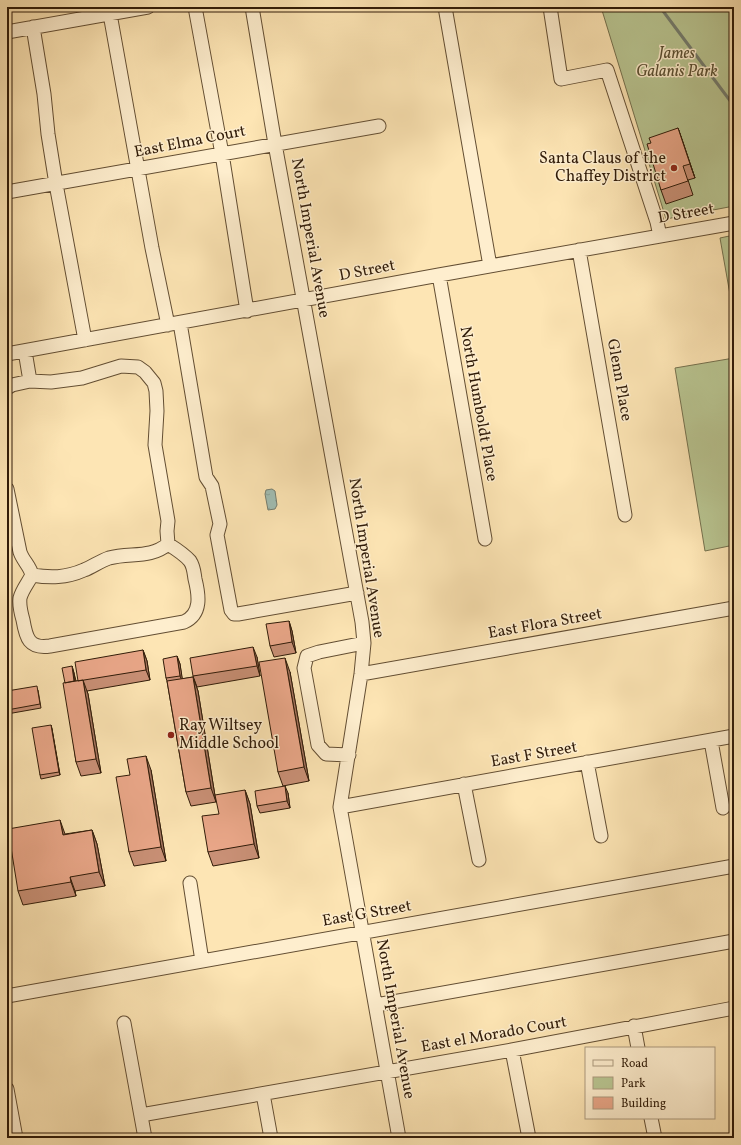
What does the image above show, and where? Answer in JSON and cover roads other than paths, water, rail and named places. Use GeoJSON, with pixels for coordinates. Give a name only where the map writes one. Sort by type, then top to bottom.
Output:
{"type":"FeatureCollection","features":[{"type":"Feature","properties":{"kind":"street"},"geometry":{"type":"LineString","coordinates":[[7,32],[111,11],[148,7]]}},
{"type":"Feature","properties":{"kind":"street"},"geometry":{"type":"LineString","coordinates":[[195,7],[222,154],[247,310]]}},
{"type":"Feature","properties":{"kind":"street","name":"North Imperial Avenue"},"geometry":{"type":"LineString","coordinates":[[252,7],[362,622],[364,643],[362,674],[340,806],[399,1138]]}},
{"type":"Feature","properties":{"kind":"street"},"geometry":{"type":"LineString","coordinates":[[445,7],[490,266]]}},
{"type":"Feature","properties":{"kind":"street"},"geometry":{"type":"LineString","coordinates":[[550,7],[561,79],[607,70],[657,222],[660,236]]}},
{"type":"Feature","properties":{"kind":"street"},"geometry":{"type":"LineString","coordinates":[[111,11],[137,170],[174,324],[206,477],[212,486],[220,524],[217,535],[231,610],[234,614],[238,614],[357,593]]}},
{"type":"Feature","properties":{"kind":"street"},"geometry":{"type":"LineString","coordinates":[[33,27],[56,184],[85,340]]}},
{"type":"Feature","properties":{"kind":"street","name":"East Elma Court"},"geometry":{"type":"LineString","coordinates":[[7,192],[379,126]]}},
{"type":"Feature","properties":{"kind":"street","name":"D Street"},"geometry":{"type":"LineString","coordinates":[[7,354],[734,223]]}},
{"type":"Feature","properties":{"kind":"street","name":"Glenn Place"},"geometry":{"type":"LineString","coordinates":[[579,250],[626,515]]}},
{"type":"Feature","properties":{"kind":"street","name":"North Humboldt Place"},"geometry":{"type":"LineString","coordinates":[[439,275],[485,539]]}},
{"type":"Feature","properties":{"kind":"street"},"geometry":{"type":"LineString","coordinates":[[25,351],[30,381]]}},
{"type":"Feature","properties":{"kind":"street"},"geometry":{"type":"LineString","coordinates":[[7,388],[12,385],[30,381],[51,382],[82,378],[121,366],[138,367],[150,378],[156,391],[158,411],[155,445],[168,521],[168,544],[183,555],[193,566],[198,593],[195,614],[184,622],[50,646],[37,646],[26,637],[20,604],[21,596],[32,575],[31,571],[22,560],[7,489]]}},
{"type":"Feature","properties":{"kind":"street"},"geometry":{"type":"LineString","coordinates":[[32,575],[60,578],[83,570],[108,558],[125,555],[143,555],[161,549],[168,544]]}},
{"type":"Feature","properties":{"kind":"street","name":"East Flora Street"},"geometry":{"type":"LineString","coordinates":[[362,674],[734,608]]}},
{"type":"Feature","properties":{"kind":"street"},"geometry":{"type":"LineString","coordinates":[[348,755],[326,754],[318,745],[304,668],[308,656],[319,652],[364,643]]}},
{"type":"Feature","properties":{"kind":"street","name":"East F Street"},"geometry":{"type":"LineString","coordinates":[[340,806],[734,736]]}},
{"type":"Feature","properties":{"kind":"street"},"geometry":{"type":"LineString","coordinates":[[711,740],[723,808]]}},
{"type":"Feature","properties":{"kind":"street"},"geometry":{"type":"LineString","coordinates":[[587,762],[601,836]]}},
{"type":"Feature","properties":{"kind":"street"},"geometry":{"type":"LineString","coordinates":[[464,784],[479,860]]}},
{"type":"Feature","properties":{"kind":"street","name":"East G Street"},"geometry":{"type":"LineString","coordinates":[[7,996],[734,866]]}},
{"type":"Feature","properties":{"kind":"street"},"geometry":{"type":"LineString","coordinates":[[190,883],[202,961]]}},
{"type":"Feature","properties":{"kind":"street"},"geometry":{"type":"LineString","coordinates":[[376,1005],[734,941]]}},
{"type":"Feature","properties":{"kind":"street","name":"East el Morado Court"},"geometry":{"type":"LineString","coordinates":[[141,1115],[512,1050],[734,1008]]}},
{"type":"Feature","properties":{"kind":"street"},"geometry":{"type":"LineString","coordinates":[[124,1022],[145,1138]]}},
{"type":"Feature","properties":{"kind":"street"},"geometry":{"type":"LineString","coordinates":[[634,1026],[638,1047]]}},
{"type":"Feature","properties":{"kind":"street"},"geometry":{"type":"LineString","coordinates":[[512,1050],[528,1138]]}},
{"type":"Feature","properties":{"kind":"street"},"geometry":{"type":"LineString","coordinates":[[7,1089],[16,1138]]}},
{"type":"Feature","properties":{"kind":"street"},"geometry":{"type":"LineString","coordinates":[[263,1094],[271,1138]]}},
{"type":"Feature","properties":{"kind":"street"},"geometry":{"type":"LineString","coordinates":[[651,1119],[655,1138]]}},
{"type":"Feature","properties":{"kind":"water"},"geometry":{"type":"Polygon","coordinates":[[[272,489],[275,491],[277,505],[275,509],[268,510],[265,494],[266,490],[272,489]]]}},
{"type":"Feature","properties":{"kind":"waterway"},"geometry":{"type":"LineString","coordinates":[[660,7],[734,106]]}},
{"type":"Feature","properties":{"kind":"place","name":"Santa Claus of the Chaffey District"},"geometry":{"type":"Point","coordinates":[674,168]}},
{"type":"Feature","properties":{"kind":"place","name":"Ray Wiltsey Middle School"},"geometry":{"type":"Point","coordinates":[171,735]}},
{"type":"Feature","properties":{"kind":"park label","name":"James Galanis Park"},"geometry":{"type":"Point","coordinates":[677,63]}}]}
